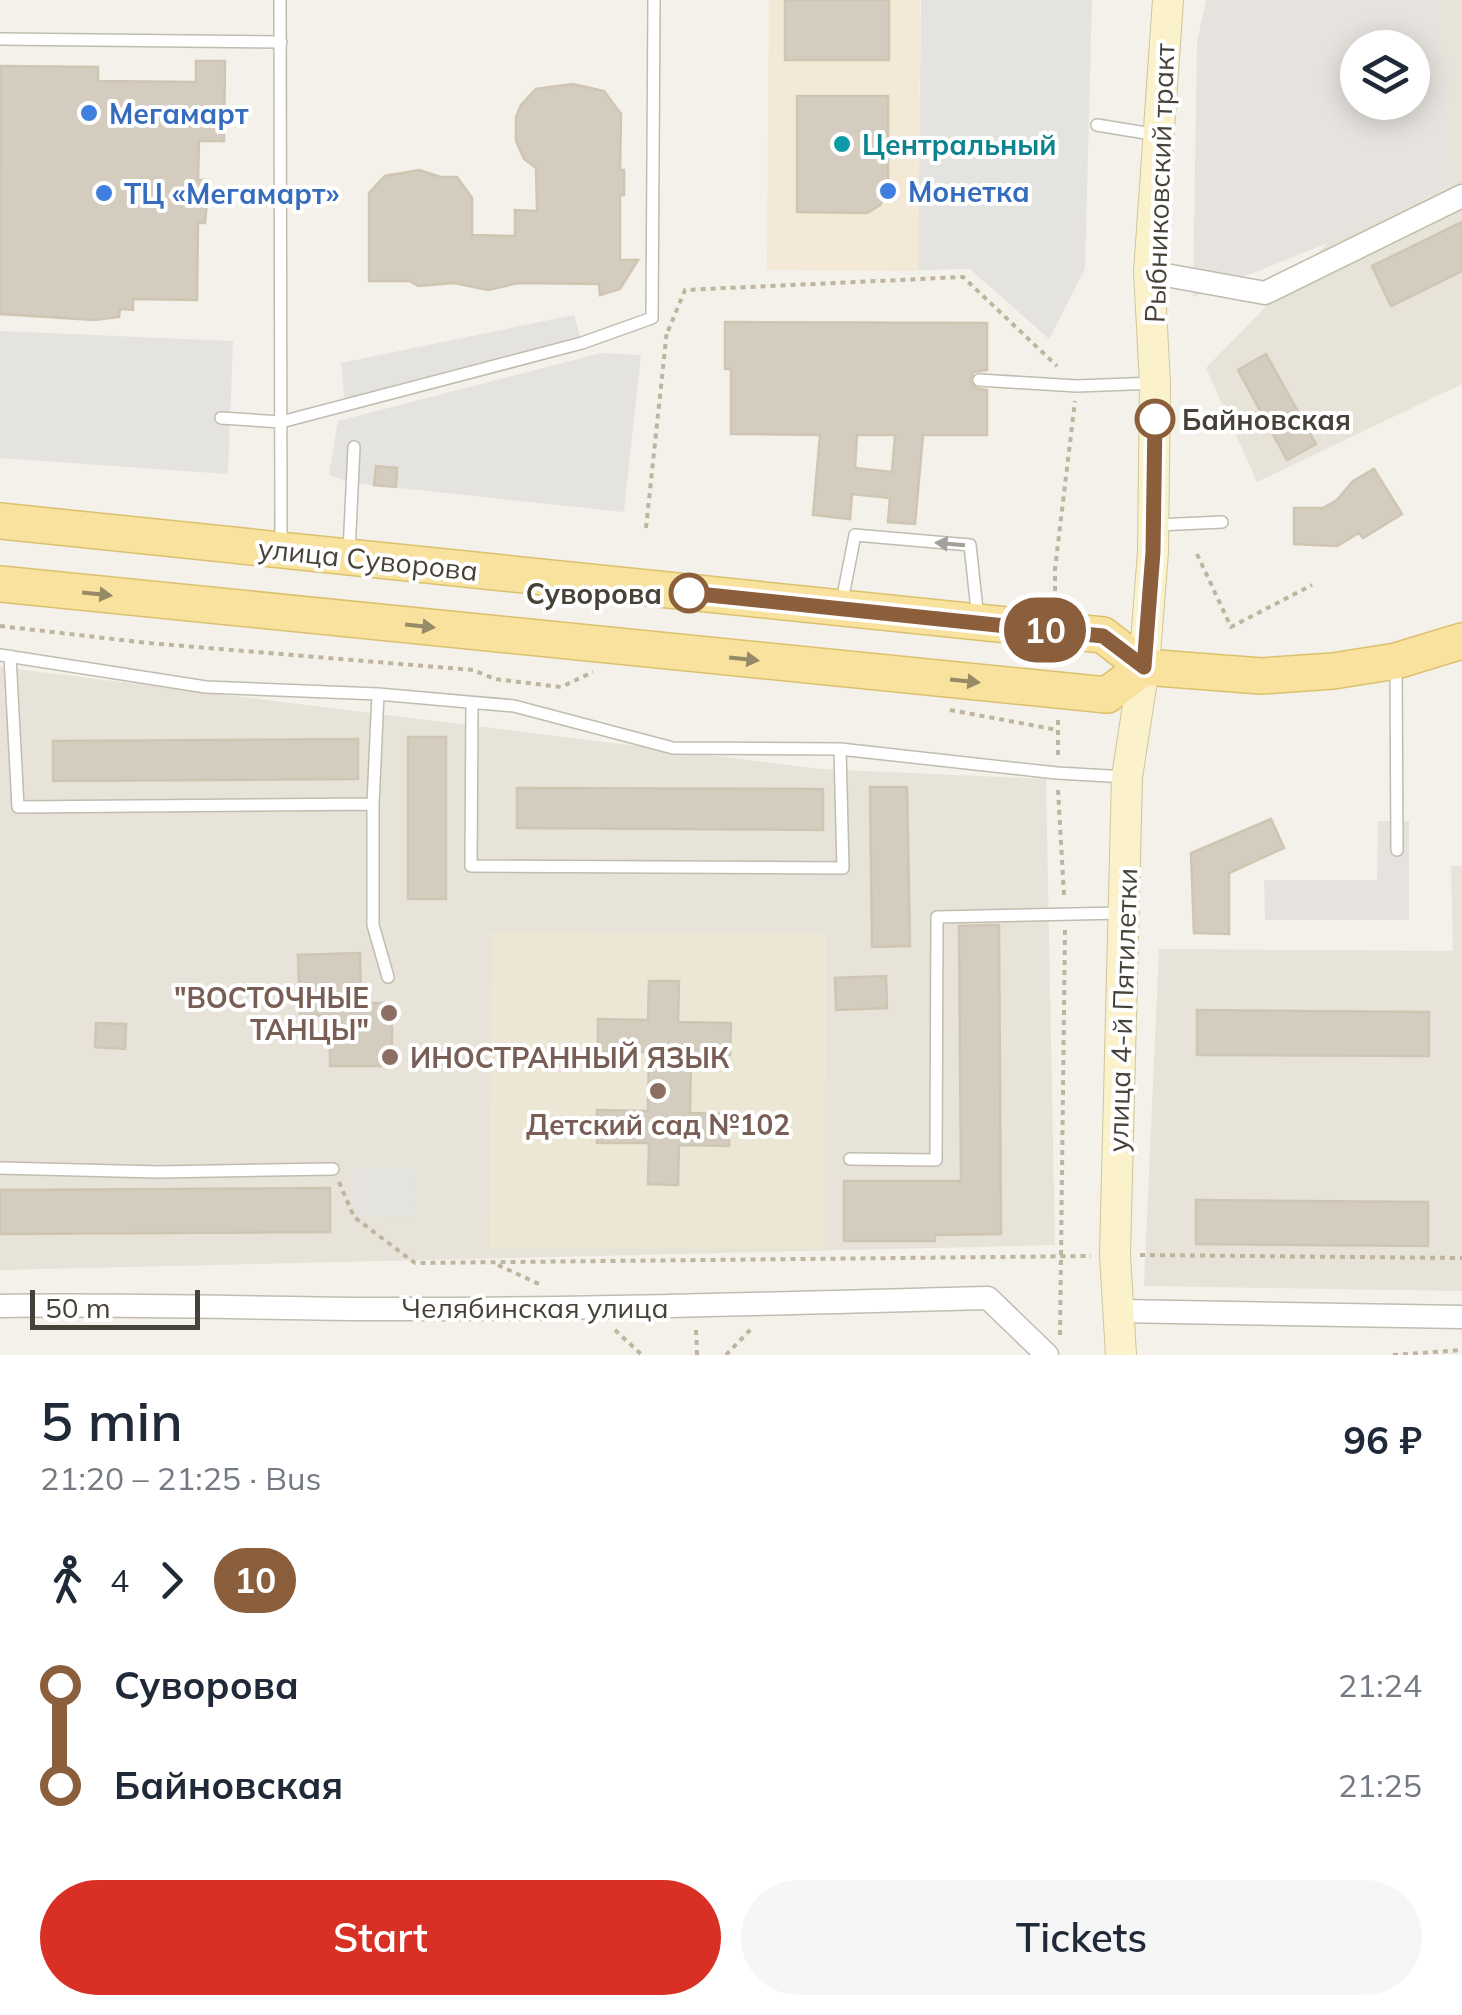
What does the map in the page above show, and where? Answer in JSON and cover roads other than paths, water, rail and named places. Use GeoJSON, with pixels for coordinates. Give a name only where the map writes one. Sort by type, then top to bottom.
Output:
{"type":"FeatureCollection","features":[{"type":"Feature","properties":{"kind":"main road","name":"улица Суворова"},"geometry":{"type":"LineString","coordinates":[[0,521],[1103,636],[1144,667]]}},
{"type":"Feature","properties":{"kind":"main road"},"geometry":{"type":"LineString","coordinates":[[0,584],[1107,695],[1144,667],[1261,676],[1333,671],[1396,661],[1462,641]]}},
{"type":"Feature","properties":{"kind":"street","name":"Рыбниковский тракт"},"geometry":{"type":"LineString","coordinates":[[1144,667],[1153,525],[1155,383],[1150,272],[1168,0]]}},
{"type":"Feature","properties":{"kind":"street"},"geometry":{"type":"LineString","coordinates":[[1150,272],[1265,293],[1462,196]]}},
{"type":"Feature","properties":{"kind":"street","name":"улица 4-й Пятилетки"},"geometry":{"type":"LineString","coordinates":[[1121,1355],[1115,1255],[1127,777],[1144,667]]}},
{"type":"Feature","properties":{"kind":"street","name":"Челябинская улица"},"geometry":{"type":"LineString","coordinates":[[0,1306],[364,1309],[988,1298],[1046,1355]]}},
{"type":"Feature","properties":{"kind":"street"},"geometry":{"type":"LineString","coordinates":[[1120,1310],[1462,1317]]}},
{"type":"Feature","properties":{"kind":"lane"},"geometry":{"type":"LineString","coordinates":[[280,0],[281,551]]}},
{"type":"Feature","properties":{"kind":"lane"},"geometry":{"type":"LineString","coordinates":[[221,418],[281,422],[582,342],[652,318],[654,0]]}},
{"type":"Feature","properties":{"kind":"lane"},"geometry":{"type":"LineString","coordinates":[[0,39],[281,42]]}},
{"type":"Feature","properties":{"kind":"lane"},"geometry":{"type":"LineString","coordinates":[[1097,124],[1158,135]]}},
{"type":"Feature","properties":{"kind":"lane"},"geometry":{"type":"LineString","coordinates":[[979,380],[1078,386],[1155,383]]}},
{"type":"Feature","properties":{"kind":"lane"},"geometry":{"type":"LineString","coordinates":[[349,556],[354,447]]}},
{"type":"Feature","properties":{"kind":"lane"},"geometry":{"type":"LineString","coordinates":[[1153,525],[1222,522]]}},
{"type":"Feature","properties":{"kind":"lane"},"geometry":{"type":"LineString","coordinates":[[840,609],[855,535],[970,545],[978,623]]}},
{"type":"Feature","properties":{"kind":"lane"},"geometry":{"type":"LineString","coordinates":[[374,804],[18,807],[5,655],[206,687],[378,694],[514,706],[672,748],[840,749],[1127,777]]}},
{"type":"Feature","properties":{"kind":"lane"},"geometry":{"type":"LineString","coordinates":[[1396,661],[1397,850]]}},
{"type":"Feature","properties":{"kind":"lane"},"geometry":{"type":"LineString","coordinates":[[378,694],[373,925],[388,977]]}},
{"type":"Feature","properties":{"kind":"lane"},"geometry":{"type":"LineString","coordinates":[[472,702],[470,866],[843,868],[840,749]]}},
{"type":"Feature","properties":{"kind":"lane"},"geometry":{"type":"LineString","coordinates":[[850,1159],[936,1160],[937,916],[1125,912]]}},
{"type":"Feature","properties":{"kind":"lane"},"geometry":{"type":"LineString","coordinates":[[0,1168],[158,1172],[333,1168]]}},
{"type":"Feature","properties":{"kind":"place","name":"Мегамарт"},"geometry":{"type":"Point","coordinates":[89,113]}},
{"type":"Feature","properties":{"kind":"place","name":"Центральный"},"geometry":{"type":"Point","coordinates":[842,144]}},
{"type":"Feature","properties":{"kind":"place","name":"Монетка"},"geometry":{"type":"Point","coordinates":[888,191]}},
{"type":"Feature","properties":{"kind":"place","name":"ТЦ «Мегамарт»"},"geometry":{"type":"Point","coordinates":[104,193]}},
{"type":"Feature","properties":{"kind":"place","name":"Байновская"},"geometry":{"type":"Point","coordinates":[1155,419]}},
{"type":"Feature","properties":{"kind":"place","name":"Суворова"},"geometry":{"type":"Point","coordinates":[689,593]}},
{"type":"Feature","properties":{"kind":"place","name":"\"ВОСТОЧНЫЕ ТАНЦЫ\""},"geometry":{"type":"Point","coordinates":[389,1013]}},
{"type":"Feature","properties":{"kind":"place","name":"ИНОСТРАННЫЙ ЯЗЫК"},"geometry":{"type":"Point","coordinates":[390,1057]}},
{"type":"Feature","properties":{"kind":"place","name":"Детский сад №102"},"geometry":{"type":"Point","coordinates":[658,1091]}}]}
